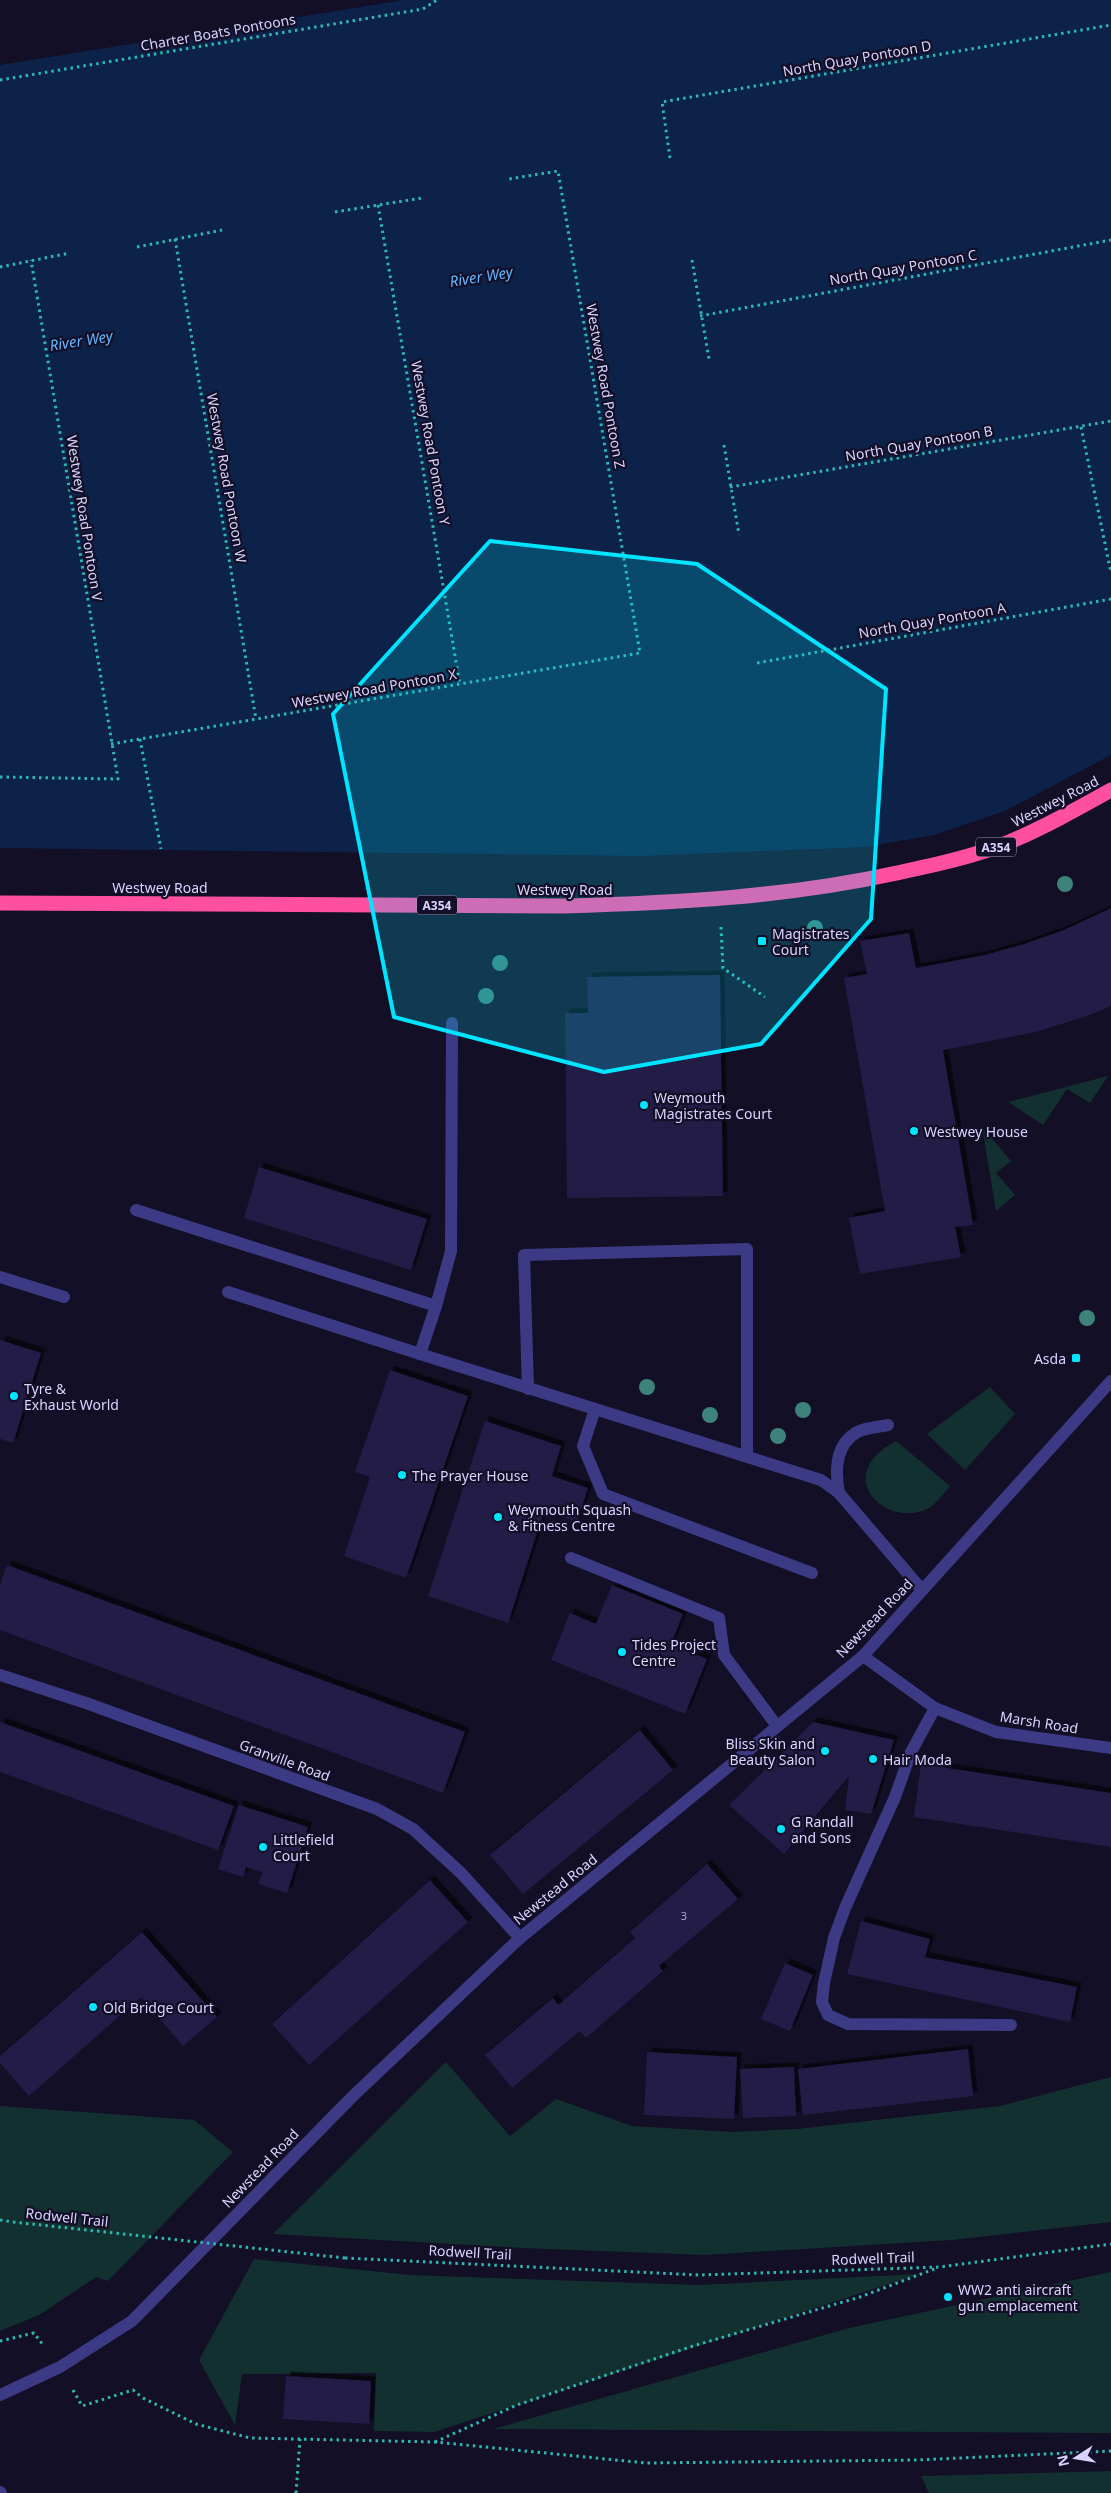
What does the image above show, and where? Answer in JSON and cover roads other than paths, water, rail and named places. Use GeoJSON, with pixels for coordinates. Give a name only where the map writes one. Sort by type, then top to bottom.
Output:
{"type":"FeatureCollection","features":[{"type":"Feature","properties":{"kind":"highway","name":"Westwey Road"},"geometry":{"type":"LineString","coordinates":[[0,904],[563,906],[650,904],[767,894],[864,880],[954,860],[1006,844],[1058,819],[1111,790]]}},
{"type":"Feature","properties":{"kind":"street"},"geometry":{"type":"LineString","coordinates":[[420,1354],[451,1252],[452,1023]]}},
{"type":"Feature","properties":{"kind":"street"},"geometry":{"type":"LineString","coordinates":[[136,1210],[436,1306]]}},
{"type":"Feature","properties":{"kind":"street"},"geometry":{"type":"LineString","coordinates":[[528,1389],[524,1255],[747,1249],[747,1455]]}},
{"type":"Feature","properties":{"kind":"street"},"geometry":{"type":"LineString","coordinates":[[0,1277],[64,1297]]}},
{"type":"Feature","properties":{"kind":"street"},"geometry":{"type":"LineString","coordinates":[[228,1292],[528,1389],[747,1455],[822,1480],[839,1494],[922,1590]]}},
{"type":"Feature","properties":{"kind":"street","name":"Newstead Road"},"geometry":{"type":"LineString","coordinates":[[0,2395],[60,2367],[132,2321],[353,2096],[520,1938],[863,1656],[1111,1381]]}},
{"type":"Feature","properties":{"kind":"street"},"geometry":{"type":"LineString","coordinates":[[595,1409],[583,1446],[603,1494],[812,1573]]}},
{"type":"Feature","properties":{"kind":"street"},"geometry":{"type":"LineString","coordinates":[[839,1494],[837,1469],[844,1444],[858,1432],[888,1425]]}},
{"type":"Feature","properties":{"kind":"street"},"geometry":{"type":"LineString","coordinates":[[571,1558],[719,1618],[724,1655],[777,1726]]}},
{"type":"Feature","properties":{"kind":"street","name":"Marsh Road"},"geometry":{"type":"LineString","coordinates":[[863,1656],[935,1708],[996,1732],[1111,1748]]}},
{"type":"Feature","properties":{"kind":"street","name":"Granville Road"},"geometry":{"type":"LineString","coordinates":[[0,1675],[86,1703],[377,1809],[414,1829],[461,1873],[520,1938]]}},
{"type":"Feature","properties":{"kind":"street"},"geometry":{"type":"LineString","coordinates":[[935,1708],[911,1752],[895,1797],[845,1908],[834,1938],[824,1983],[822,2002],[828,2015],[848,2024],[1011,2025]]}},
{"type":"Feature","properties":{"kind":"water","name":"River Wey"},"geometry":{"type":"Polygon","coordinates":[[[404,0],[1111,0],[1111,755],[1005,811],[934,835],[865,847],[642,856],[0,848],[0,65],[404,0]]]}},
{"type":"Feature","properties":{"kind":"place","name":"Magistrates Court"},"geometry":{"type":"Point","coordinates":[762,941]}},
{"type":"Feature","properties":{"kind":"place","name":"Weymouth Magistrates Court"},"geometry":{"type":"Point","coordinates":[644,1105]}},
{"type":"Feature","properties":{"kind":"place","name":"Westwey House"},"geometry":{"type":"Point","coordinates":[914,1131]}},
{"type":"Feature","properties":{"kind":"place","name":"Asda"},"geometry":{"type":"Point","coordinates":[1076,1358]}},
{"type":"Feature","properties":{"kind":"place","name":"Tyre & Exhaust World"},"geometry":{"type":"Point","coordinates":[14,1396]}},
{"type":"Feature","properties":{"kind":"place","name":"The Prayer House"},"geometry":{"type":"Point","coordinates":[402,1475]}},
{"type":"Feature","properties":{"kind":"place","name":"Weymouth Squash & Fitness Centre"},"geometry":{"type":"Point","coordinates":[498,1517]}},
{"type":"Feature","properties":{"kind":"place","name":"Tides Project Centre"},"geometry":{"type":"Point","coordinates":[622,1652]}},
{"type":"Feature","properties":{"kind":"place","name":"Bliss Skin and Beauty Salon"},"geometry":{"type":"Point","coordinates":[825,1751]}},
{"type":"Feature","properties":{"kind":"place","name":"Hair Moda"},"geometry":{"type":"Point","coordinates":[873,1759]}},
{"type":"Feature","properties":{"kind":"place","name":"G Randall and Sons"},"geometry":{"type":"Point","coordinates":[781,1829]}},
{"type":"Feature","properties":{"kind":"place","name":"Littlefield Court"},"geometry":{"type":"Point","coordinates":[263,1847]}},
{"type":"Feature","properties":{"kind":"place","name":"Old Bridge Court"},"geometry":{"type":"Point","coordinates":[93,2007]}},
{"type":"Feature","properties":{"kind":"place","name":"WW2 anti aircraft gun emplacement"},"geometry":{"type":"Point","coordinates":[948,2297]}}]}
